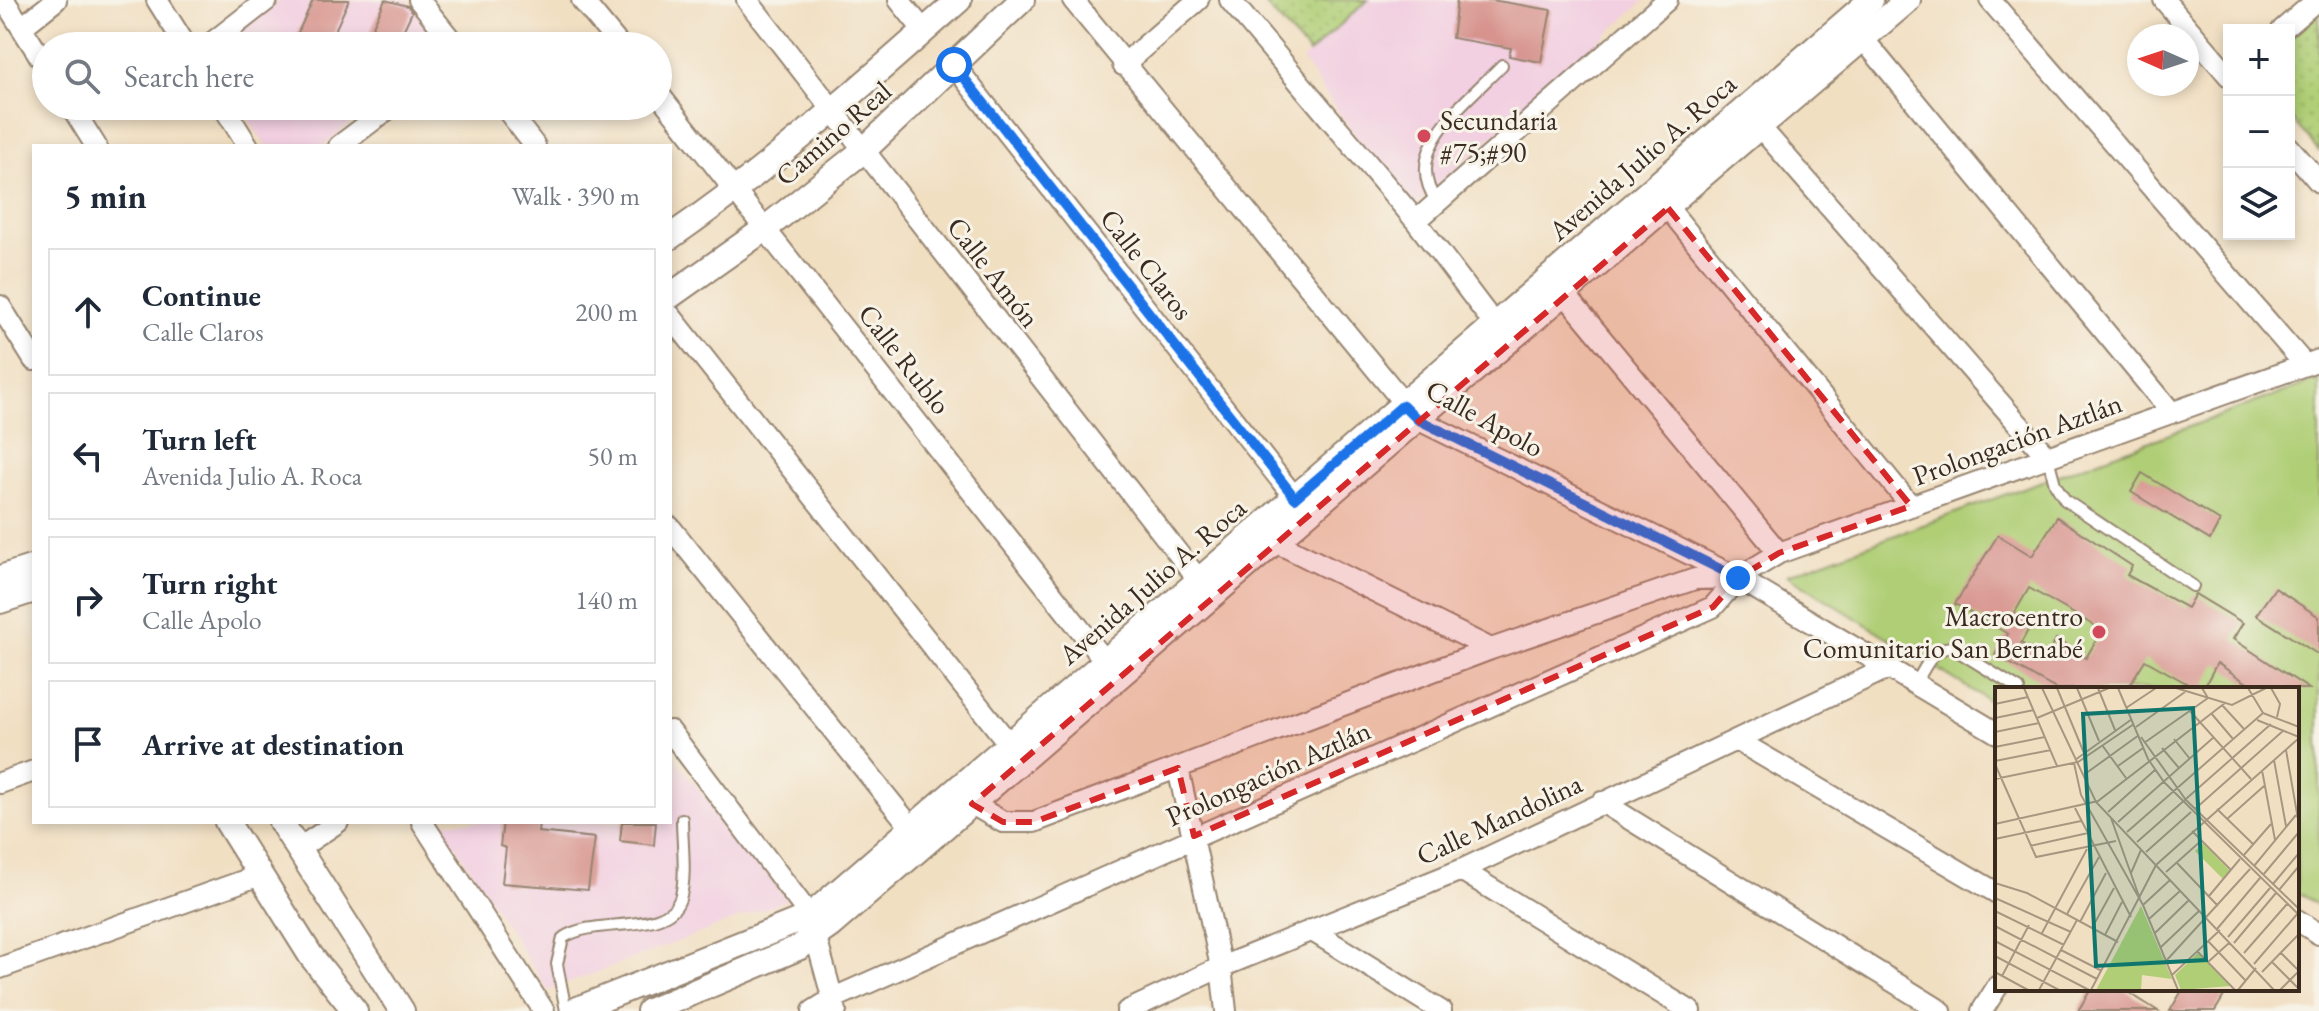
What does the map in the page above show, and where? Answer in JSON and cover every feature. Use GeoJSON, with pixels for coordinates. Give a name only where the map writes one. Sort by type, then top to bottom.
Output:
{"type":"FeatureCollection","features":[{"type":"Feature","properties":{"kind":"street"},"geometry":{"type":"LineString","coordinates":[[4,0],[32,43]]}},
{"type":"Feature","properties":{"kind":"street"},"geometry":{"type":"LineString","coordinates":[[22,27],[56,0]]}},
{"type":"Feature","properties":{"kind":"street"},"geometry":{"type":"LineString","coordinates":[[157,0],[177,32]]}},
{"type":"Feature","properties":{"kind":"street"},"geometry":{"type":"LineString","coordinates":[[226,32],[267,0]]}},
{"type":"Feature","properties":{"kind":"street"},"geometry":{"type":"LineString","coordinates":[[419,0],[445,32]]}},
{"type":"Feature","properties":{"kind":"street"},"geometry":{"type":"LineString","coordinates":[[582,0],[608,32]]}},
{"type":"Feature","properties":{"kind":"street","name":"Calle Amón"},"geometry":{"type":"LineString","coordinates":[[747,0],[1198,579]]}},
{"type":"Feature","properties":{"kind":"street"},"geometry":{"type":"LineString","coordinates":[[899,0],[924,31]]}},
{"type":"Feature","properties":{"kind":"street","name":"Camino Real"},"geometry":{"type":"LineString","coordinates":[[672,236],[737,191],[834,112],[959,0]]}},
{"type":"Feature","properties":{"kind":"street","name":"Camino Real"},"geometry":{"type":"LineString","coordinates":[[672,295],[766,228],[864,150],[1022,0]]}},
{"type":"Feature","properties":{"kind":"street","name":"Calle Apolo"},"geometry":{"type":"LineString","coordinates":[[1073,0],[1123,65],[1410,412],[1738,578],[1995,732]]}},
{"type":"Feature","properties":{"kind":"street"},"geometry":{"type":"LineString","coordinates":[[1123,65],[1198,0]]}},
{"type":"Feature","properties":{"kind":"street"},"geometry":{"type":"LineString","coordinates":[[1230,0],[1416,221],[1494,324]]}},
{"type":"Feature","properties":{"kind":"street"},"geometry":{"type":"LineString","coordinates":[[1416,221],[1667,0]]}},
{"type":"Feature","properties":{"kind":"street","name":"Avenida Julio A. Roca"},"geometry":{"type":"LineString","coordinates":[[573,1011],[814,926],[972,804],[1274,541],[1410,412],[1494,324],[1871,0]]}},
{"type":"Feature","properties":{"kind":"street","name":"Avenida Julio A. Roca"},"geometry":{"type":"LineString","coordinates":[[649,1011],[800,947],[814,926],[910,826],[1198,579],[1295,498],[1564,293],[1668,208],[1908,0]]}},
{"type":"Feature","properties":{"kind":"street"},"geometry":{"type":"LineString","coordinates":[[1990,0],[2312,362]]}},
{"type":"Feature","properties":{"kind":"street"},"geometry":{"type":"LineString","coordinates":[[2164,0],[2223,69]]}},
{"type":"Feature","properties":{"kind":"street"},"geometry":{"type":"LineString","coordinates":[[2289,24],[2317,0]]}},
{"type":"Feature","properties":{"kind":"street"},"geometry":{"type":"LineString","coordinates":[[1864,40],[2172,413]]}},
{"type":"Feature","properties":{"kind":"street","name":"Calle Claros"},"geometry":{"type":"LineString","coordinates":[[954,65],[1295,498]]}},
{"type":"Feature","properties":{"kind":"street","name":"Calle Rublo"},"geometry":{"type":"LineString","coordinates":[[672,110],[1105,661]]}},
{"type":"Feature","properties":{"kind":"street"},"geometry":{"type":"LineString","coordinates":[[80,120],[95,144]]}},
{"type":"Feature","properties":{"kind":"street"},"geometry":{"type":"LineString","coordinates":[[232,120],[247,144]]}},
{"type":"Feature","properties":{"kind":"street"},"geometry":{"type":"LineString","coordinates":[[342,144],[373,120]]}},
{"type":"Feature","properties":{"kind":"street"},"geometry":{"type":"LineString","coordinates":[[515,120],[533,144]]}},
{"type":"Feature","properties":{"kind":"street"},"geometry":{"type":"LineString","coordinates":[[1760,127],[2048,458]]}},
{"type":"Feature","properties":{"kind":"street"},"geometry":{"type":"LineString","coordinates":[[2295,154],[2319,182]]}},
{"type":"Feature","properties":{"kind":"street"},"geometry":{"type":"LineString","coordinates":[[1668,208],[1911,506]]}},
{"type":"Feature","properties":{"kind":"street"},"geometry":{"type":"LineString","coordinates":[[1564,293],[1779,553]]}},
{"type":"Feature","properties":{"kind":"street"},"geometry":{"type":"LineString","coordinates":[[0,306],[32,357]]}},
{"type":"Feature","properties":{"kind":"street"},"geometry":{"type":"LineString","coordinates":[[672,318],[1009,744]]}},
{"type":"Feature","properties":{"kind":"street","name":"Prolongación Aztlán"},"geometry":{"type":"LineString","coordinates":[[813,1011],[835,1004],[1194,836],[1713,607],[1738,578],[1779,553],[2312,362]]}},
{"type":"Feature","properties":{"kind":"street"},"geometry":{"type":"LineString","coordinates":[[672,529],[910,826]]}},
{"type":"Feature","properties":{"kind":"street"},"geometry":{"type":"LineString","coordinates":[[1274,541],[1491,649]]}},
{"type":"Feature","properties":{"kind":"street"},"geometry":{"type":"LineString","coordinates":[[0,578],[32,568]]}},
{"type":"Feature","properties":{"kind":"street","name":"Prolongación Aztlán"},"geometry":{"type":"LineString","coordinates":[[972,804],[1003,822],[1034,822],[1491,649],[1695,579],[1738,578]]}},
{"type":"Feature","properties":{"kind":"street"},"geometry":{"type":"LineString","coordinates":[[0,601],[32,591]]}},
{"type":"Feature","properties":{"kind":"street","name":"Calle Mandolina"},"geometry":{"type":"LineString","coordinates":[[1127,1011],[1221,967],[1461,870],[1890,667]]}},
{"type":"Feature","properties":{"kind":"street"},"geometry":{"type":"LineString","coordinates":[[672,734],[814,926],[835,1004]]}},
{"type":"Feature","properties":{"kind":"street"},"geometry":{"type":"LineString","coordinates":[[1738,741],[1995,892]]}},
{"type":"Feature","properties":{"kind":"street"},"geometry":{"type":"LineString","coordinates":[[1178,768],[1221,967],[1226,1011]]}},
{"type":"Feature","properties":{"kind":"street"},"geometry":{"type":"LineString","coordinates":[[0,783],[32,772]]}},
{"type":"Feature","properties":{"kind":"street"},"geometry":{"type":"LineString","coordinates":[[1602,802],[1941,1011]]}},
{"type":"Feature","properties":{"kind":"street"},"geometry":{"type":"LineString","coordinates":[[228,824],[324,975],[355,1011]]}},
{"type":"Feature","properties":{"kind":"street"},"geometry":{"type":"LineString","coordinates":[[282,824],[402,1011]]}},
{"type":"Feature","properties":{"kind":"street"},"geometry":{"type":"LineString","coordinates":[[298,849],[335,824]]}},
{"type":"Feature","properties":{"kind":"street"},"geometry":{"type":"LineString","coordinates":[[423,824],[544,1011]]}},
{"type":"Feature","properties":{"kind":"street"},"geometry":{"type":"LineString","coordinates":[[1461,870],[1690,1011]]}},
{"type":"Feature","properties":{"kind":"street"},"geometry":{"type":"LineString","coordinates":[[0,968],[260,875]]}},
{"type":"Feature","properties":{"kind":"street"},"geometry":{"type":"LineString","coordinates":[[2299,921],[2319,934]]}},
{"type":"Feature","properties":{"kind":"street"},"geometry":{"type":"LineString","coordinates":[[1311,930],[1441,1011]]}},
{"type":"Feature","properties":{"kind":"street"},"geometry":{"type":"LineString","coordinates":[[1982,1011],[1995,990]]}},
{"type":"Feature","properties":{"kind":"lane"},"geometry":{"type":"LineString","coordinates":[[1437,202],[1425,185],[1423,164],[1433,140],[1502,65]]}},
{"type":"Feature","properties":{"kind":"lane"},"geometry":{"type":"LineString","coordinates":[[2048,458],[2055,484],[2065,500],[2193,586]]}},
{"type":"Feature","properties":{"kind":"lane"},"geometry":{"type":"LineString","coordinates":[[1916,683],[1934,653],[1941,647],[1951,647],[2016,687]]}},
{"type":"Feature","properties":{"kind":"lane"},"geometry":{"type":"LineString","coordinates":[[566,1011],[557,964],[563,938],[577,928],[658,920],[674,911],[681,896],[682,819]]}},
{"type":"Feature","properties":{"kind":"highlighted area"},"geometry":{"type":"Polygon","coordinates":[[[1668,208],[1911,506],[1779,553],[1738,578],[1713,607],[1194,836],[1178,768],[1034,822],[1003,822],[972,804],[1668,208]]]}},
{"type":"Feature","properties":{"kind":"shaded area"},"geometry":{"type":"Polygon","coordinates":[[[280,0],[407,0],[433,32],[238,32],[280,0]]]}},
{"type":"Feature","properties":{"kind":"shaded area","name":"Secundaria #75;#90"},"geometry":{"type":"Polygon","coordinates":[[[1368,0],[1645,0],[1408,212],[1302,60],[1368,0]]]}},
{"type":"Feature","properties":{"kind":"shaded area"},"geometry":{"type":"Polygon","coordinates":[[[249,120],[355,120],[325,144],[265,144],[249,120]]]}},
{"type":"Feature","properties":{"kind":"shaded area"},"geometry":{"type":"Polygon","coordinates":[[[672,756],[787,900],[548,991],[441,824],[672,824],[672,756]]]}},
{"type":"Feature","properties":{"kind":"green space"},"geometry":{"type":"Polygon","coordinates":[[[1261,0],[1368,0],[1309,53],[1261,0]]]}},
{"type":"Feature","properties":{"kind":"green space"},"geometry":{"type":"Polygon","coordinates":[[[2319,10],[2319,151],[2295,123],[2295,31],[2319,10]]]}},
{"type":"Feature","properties":{"kind":"green space","name":"Macrocentro Comunitario San Bernabé"},"geometry":{"type":"Polygon","coordinates":[[[2319,379],[2319,906],[2299,893],[2299,687],[1995,687],[1995,705],[1787,575],[2319,379]]]}},
{"type":"Feature","properties":{"kind":"building"},"geometry":{"type":"Polygon","coordinates":[[[313,0],[349,0],[334,32],[298,32],[313,0]]]}},
{"type":"Feature","properties":{"kind":"building"},"geometry":{"type":"Polygon","coordinates":[[[385,0],[408,6],[412,12],[403,32],[370,32],[385,0]]]}},
{"type":"Feature","properties":{"kind":"building"},"geometry":{"type":"Polygon","coordinates":[[[1457,0],[1491,0],[1551,10],[1541,62],[1509,56],[1511,48],[1452,38],[1457,0]]]}},
{"type":"Feature","properties":{"kind":"building"},"geometry":{"type":"Polygon","coordinates":[[[2142,473],[2220,521],[2210,540],[2131,492],[2142,473]]]}},
{"type":"Feature","properties":{"kind":"building"},"geometry":{"type":"Polygon","coordinates":[[[2057,517],[2132,566],[2127,575],[2187,608],[2195,594],[2243,623],[2233,639],[2309,689],[2253,687],[2217,663],[2204,687],[2193,687],[2145,660],[2128,687],[2052,687],[1995,655],[2008,634],[1955,604],[1998,535],[2032,556],[2057,517]],[[2029,588],[2014,614],[2032,623],[2021,643],[2047,658],[2056,639],[2086,658],[2102,630],[2029,588]]]}},
{"type":"Feature","properties":{"kind":"building"},"geometry":{"type":"Polygon","coordinates":[[[2275,588],[2319,617],[2319,655],[2256,615],[2275,588]]]}},
{"type":"Feature","properties":{"kind":"building"},"geometry":{"type":"Polygon","coordinates":[[[503,824],[539,824],[538,832],[595,838],[588,890],[502,883],[506,848],[500,846],[503,824]]]}},
{"type":"Feature","properties":{"kind":"building"},"geometry":{"type":"Polygon","coordinates":[[[622,824],[656,824],[654,845],[620,841],[622,824]]]}},
{"type":"Feature","properties":{"kind":"building"},"geometry":{"type":"Polygon","coordinates":[[[2090,991],[2126,991],[2158,1011],[2078,1011],[2090,991]]]}},
{"type":"Feature","properties":{"kind":"building"},"geometry":{"type":"Polygon","coordinates":[[[2182,991],[2227,991],[2215,1011],[2170,1011],[2182,991]]]}},
{"type":"Feature","properties":{"kind":"place","name":"Secundaria #75;#90"},"geometry":{"type":"Point","coordinates":[1424,136]}},
{"type":"Feature","properties":{"kind":"place","name":"Macrocentro Comunitario San Bernabé"},"geometry":{"type":"Point","coordinates":[2099,632]}},
{"type":"Feature","properties":{"kind":"route"},"geometry":{"type":"LineString","coordinates":[[954,65],[1295,498],[1403,405],[1417,419],[1738,578]]}}]}
